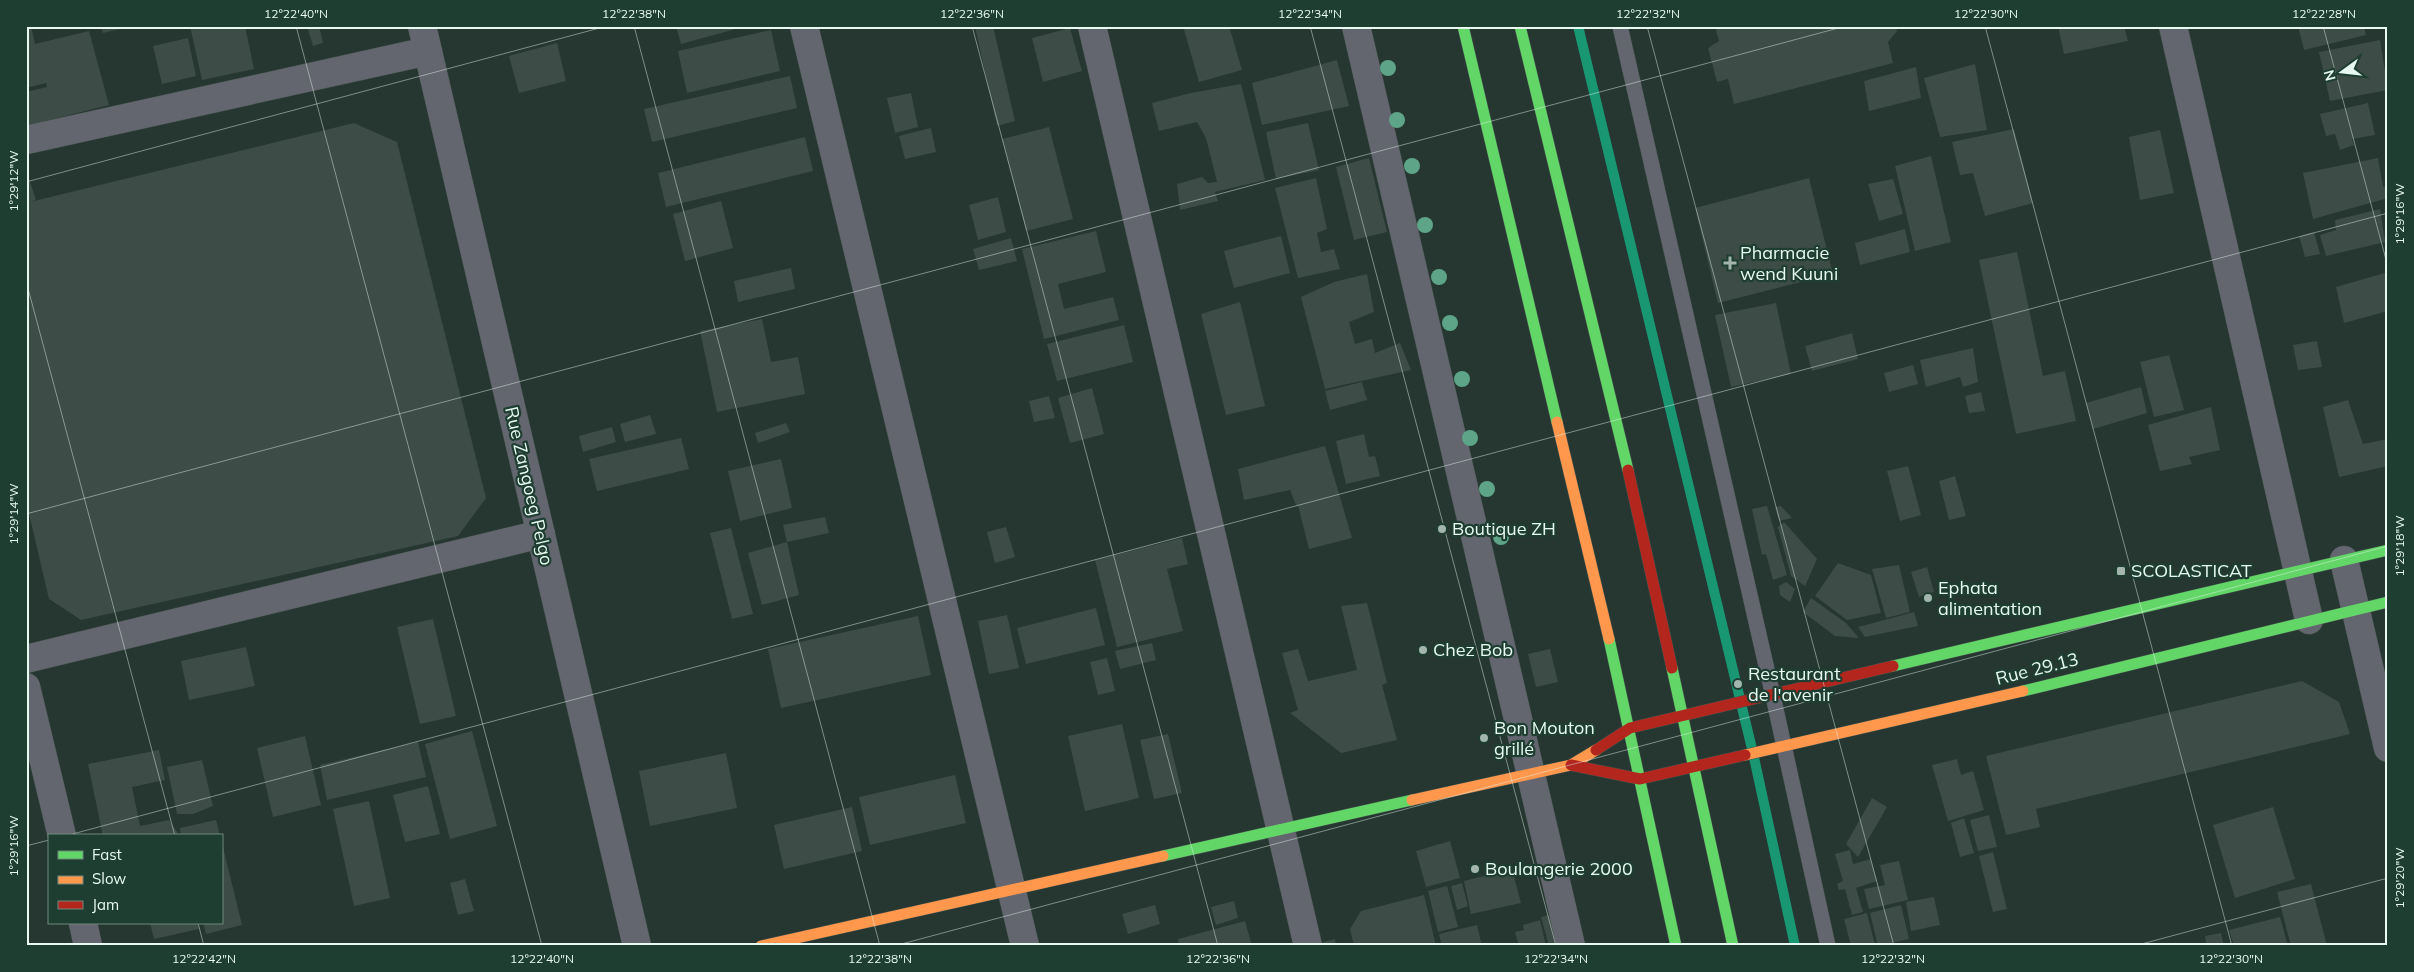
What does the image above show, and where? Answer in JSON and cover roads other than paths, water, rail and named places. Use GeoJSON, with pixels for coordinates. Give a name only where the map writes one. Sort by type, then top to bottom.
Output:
{"type":"FeatureCollection","features":[{"type":"Feature","properties":{"kind":"main road"},"geometry":{"type":"LineString","coordinates":[[1463,26],[1630,728],[1676,946]]}},
{"type":"Feature","properties":{"kind":"main road"},"geometry":{"type":"LineString","coordinates":[[1520,26],[1639,515],[1734,946]]}},
{"type":"Feature","properties":{"kind":"main road"},"geometry":{"type":"LineString","coordinates":[[761,946],[1012,888],[1571,765],[1630,728],[1684,717],[2388,550]]}},
{"type":"Feature","properties":{"kind":"main road","name":"Rue 29.13"},"geometry":{"type":"LineString","coordinates":[[1640,779],[2388,602]]}},
{"type":"Feature","properties":{"kind":"main road"},"geometry":{"type":"LineString","coordinates":[[1571,765],[1640,779]]}},
{"type":"Feature","properties":{"kind":"street"},"geometry":{"type":"LineString","coordinates":[[804,26],[1025,946]]}},
{"type":"Feature","properties":{"kind":"street"},"geometry":{"type":"LineString","coordinates":[[1092,26],[1308,946]]}},
{"type":"Feature","properties":{"kind":"street"},"geometry":{"type":"LineString","coordinates":[[1356,26],[1571,946]]}},
{"type":"Feature","properties":{"kind":"street"},"geometry":{"type":"LineString","coordinates":[[2173,26],[2309,620]]}},
{"type":"Feature","properties":{"kind":"street"},"geometry":{"type":"LineString","coordinates":[[26,140],[425,39]]}},
{"type":"Feature","properties":{"kind":"street","name":"Rue Zangoeg Pelgo"},"geometry":{"type":"LineString","coordinates":[[425,39],[637,946]]}},
{"type":"Feature","properties":{"kind":"street"},"geometry":{"type":"LineString","coordinates":[[26,659],[540,534]]}},
{"type":"Feature","properties":{"kind":"street"},"geometry":{"type":"LineString","coordinates":[[2344,560],[2388,748]]}},
{"type":"Feature","properties":{"kind":"street"},"geometry":{"type":"LineString","coordinates":[[26,688],[62,834]]}},
{"type":"Feature","properties":{"kind":"street"},"geometry":{"type":"LineString","coordinates":[[83,924],[88,946]]}},
{"type":"Feature","properties":{"kind":"lane"},"geometry":{"type":"LineString","coordinates":[[1620,26],[1828,946]]}},
{"type":"Feature","properties":{"kind":"waterway"},"geometry":{"type":"LineString","coordinates":[[1578,26],[1753,753],[1795,946]]}},
{"type":"Feature","properties":{"kind":"place","name":"Pharmacie wend Kuuni"},"geometry":{"type":"Point","coordinates":[1730,263]}},
{"type":"Feature","properties":{"kind":"place","name":"Boutique ZH"},"geometry":{"type":"Point","coordinates":[1442,529]}},
{"type":"Feature","properties":{"kind":"place","name":"SCOLASTICAT"},"geometry":{"type":"Point","coordinates":[2121,571]}},
{"type":"Feature","properties":{"kind":"place","name":"Ephata alimentation"},"geometry":{"type":"Point","coordinates":[1928,598]}},
{"type":"Feature","properties":{"kind":"place","name":"Chez Bob"},"geometry":{"type":"Point","coordinates":[1423,650]}},
{"type":"Feature","properties":{"kind":"place","name":"Restaurant de l'avenir"},"geometry":{"type":"Point","coordinates":[1738,684]}},
{"type":"Feature","properties":{"kind":"place","name":"Bon Mouton grillé"},"geometry":{"type":"Point","coordinates":[1484,738]}},
{"type":"Feature","properties":{"kind":"place","name":"Boulangerie 2000"},"geometry":{"type":"Point","coordinates":[1475,869]}}]}
